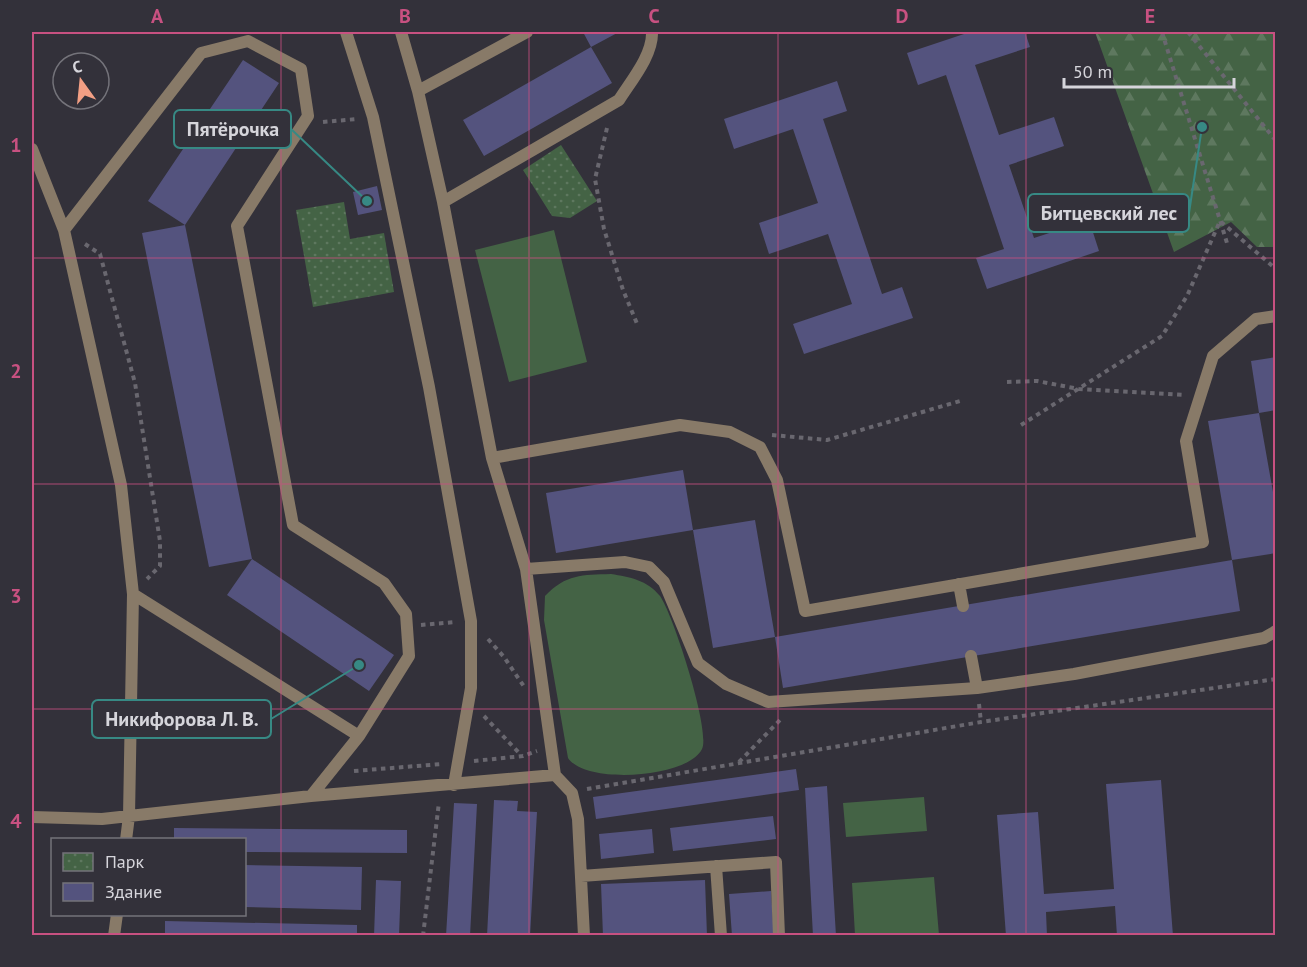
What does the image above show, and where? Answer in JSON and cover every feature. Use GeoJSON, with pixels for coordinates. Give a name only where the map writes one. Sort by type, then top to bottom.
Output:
{"type":"FeatureCollection","features":[{"type":"Feature","properties":{"kind":"lane"},"geometry":{"type":"LineString","coordinates":[[346,32],[373,117],[429,387],[471,621],[469,701],[454,785]]}},
{"type":"Feature","properties":{"kind":"lane"},"geometry":{"type":"LineString","coordinates":[[401,32],[418,91],[443,202],[492,458],[526,569],[555,775],[572,794],[578,819],[584,936]]}},
{"type":"Feature","properties":{"kind":"lane"},"geometry":{"type":"LineString","coordinates":[[418,91],[527,32]]}},
{"type":"Feature","properties":{"kind":"lane"},"geometry":{"type":"LineString","coordinates":[[443,202],[619,100],[637,73],[652,39],[652,32]]}},
{"type":"Feature","properties":{"kind":"lane"},"geometry":{"type":"LineString","coordinates":[[64,230],[201,53],[248,41],[301,69],[308,116],[237,226],[293,525],[384,583],[406,614],[409,656],[359,736],[311,796]]}},
{"type":"Feature","properties":{"kind":"lane"},"geometry":{"type":"LineString","coordinates":[[32,149],[64,230],[121,485],[133,594],[129,816],[126,838]]}},
{"type":"Feature","properties":{"kind":"lane"},"geometry":{"type":"LineString","coordinates":[[492,458],[680,425],[730,432],[760,447],[777,480],[805,611],[1203,542],[1186,441],[1200,396],[1213,356],[1256,319],[1275,316]]}},
{"type":"Feature","properties":{"kind":"lane"},"geometry":{"type":"LineString","coordinates":[[526,569],[626,562],[649,567],[664,582],[698,663],[726,684],[768,702],[977,688],[1190,654],[1264,638],[1275,631]]}},
{"type":"Feature","properties":{"kind":"lane"},"geometry":{"type":"LineString","coordinates":[[959,585],[963,606]]}},
{"type":"Feature","properties":{"kind":"lane"},"geometry":{"type":"LineString","coordinates":[[133,594],[359,736]]}},
{"type":"Feature","properties":{"kind":"lane"},"geometry":{"type":"LineString","coordinates":[[971,656],[977,688]]}},
{"type":"Feature","properties":{"kind":"lane"},"geometry":{"type":"LineString","coordinates":[[32,817],[129,816],[311,796],[555,775]]}},
{"type":"Feature","properties":{"kind":"lane"},"geometry":{"type":"LineString","coordinates":[[581,876],[776,862],[779,936]]}},
{"type":"Feature","properties":{"kind":"lane"},"geometry":{"type":"LineString","coordinates":[[716,866],[721,936]]}},
{"type":"Feature","properties":{"kind":"lane"},"geometry":{"type":"LineString","coordinates":[[114,936],[117,916]]}},
{"type":"Feature","properties":{"kind":"path"},"geometry":{"type":"LineString","coordinates":[[1162,32],[1227,243]]}},
{"type":"Feature","properties":{"kind":"path"},"geometry":{"type":"LineString","coordinates":[[1188,32],[1275,141]]}},
{"type":"Feature","properties":{"kind":"path"},"geometry":{"type":"LineString","coordinates":[[612,104],[595,179],[604,229],[623,290],[638,326]]}},
{"type":"Feature","properties":{"kind":"path"},"geometry":{"type":"LineString","coordinates":[[308,116],[328,124],[373,117]]}},
{"type":"Feature","properties":{"kind":"path"},"geometry":{"type":"LineString","coordinates":[[1221,221],[1275,269]]}},
{"type":"Feature","properties":{"kind":"path"},"geometry":{"type":"LineString","coordinates":[[1022,426],[1162,336],[1187,296],[1221,221]]}},
{"type":"Feature","properties":{"kind":"path"},"geometry":{"type":"LineString","coordinates":[[64,230],[100,254],[135,382],[160,541],[160,566],[133,594]]}},
{"type":"Feature","properties":{"kind":"path"},"geometry":{"type":"LineString","coordinates":[[1007,382],[1037,381],[1079,389],[1200,396]]}},
{"type":"Feature","properties":{"kind":"path"},"geometry":{"type":"LineString","coordinates":[[760,434],[827,440],[960,401]]}},
{"type":"Feature","properties":{"kind":"path"},"geometry":{"type":"LineString","coordinates":[[407,626],[471,621],[504,657],[526,690]]}},
{"type":"Feature","properties":{"kind":"path"},"geometry":{"type":"LineString","coordinates":[[572,794],[981,722],[1275,679]]}},
{"type":"Feature","properties":{"kind":"path"},"geometry":{"type":"LineString","coordinates":[[739,763],[800,700]]}},
{"type":"Feature","properties":{"kind":"path"},"geometry":{"type":"LineString","coordinates":[[469,701],[542,777]]}},
{"type":"Feature","properties":{"kind":"path"},"geometry":{"type":"LineString","coordinates":[[423,936],[441,786]]}},
{"type":"Feature","properties":{"kind":"green space"},"geometry":{"type":"Polygon","coordinates":[[[1095,32],[1275,32],[1275,247],[1257,247],[1231,222],[1174,252],[1095,32]]]}},
{"type":"Feature","properties":{"kind":"green space"},"geometry":{"type":"Polygon","coordinates":[[[561,145],[597,201],[570,218],[552,216],[523,170],[561,145]]]}},
{"type":"Feature","properties":{"kind":"green space"},"geometry":{"type":"Polygon","coordinates":[[[344,202],[350,239],[384,233],[394,292],[313,307],[296,210],[344,202]]]}},
{"type":"Feature","properties":{"kind":"green space"},"geometry":{"type":"Polygon","coordinates":[[[554,230],[587,362],[509,382],[475,250],[554,230]]]}},
{"type":"Feature","properties":{"kind":"green space"},"geometry":{"type":"Polygon","coordinates":[[[611,574],[638,580],[650,586],[660,596],[673,625],[696,697],[701,720],[702,749],[693,759],[658,772],[615,775],[595,772],[578,767],[568,758],[544,620],[545,596],[560,583],[575,577],[611,574]]]}},
{"type":"Feature","properties":{"kind":"green space"},"geometry":{"type":"Polygon","coordinates":[[[924,797],[927,831],[846,837],[843,803],[924,797]]]}},
{"type":"Feature","properties":{"kind":"green space"},"geometry":{"type":"Polygon","coordinates":[[[934,877],[939,935],[855,935],[852,883],[934,877]]]}},
{"type":"Feature","properties":{"kind":"building"},"geometry":{"type":"Polygon","coordinates":[[[583,32],[619,32],[591,47],[583,32]]]}},
{"type":"Feature","properties":{"kind":"building"},"geometry":{"type":"Polygon","coordinates":[[[970,32],[1025,32],[1030,47],[975,65],[999,135],[1054,117],[1064,146],[1009,165],[1034,238],[1089,220],[1099,251],[987,289],[976,258],[1004,249],[946,75],[918,85],[907,53],[970,32]]]}},
{"type":"Feature","properties":{"kind":"building"},"geometry":{"type":"Polygon","coordinates":[[[591,47],[612,83],[484,156],[463,120],[591,47]]]}},
{"type":"Feature","properties":{"kind":"building"},"geometry":{"type":"Polygon","coordinates":[[[243,60],[279,83],[185,225],[148,201],[243,60]]]}},
{"type":"Feature","properties":{"kind":"building"},"geometry":{"type":"Polygon","coordinates":[[[837,81],[847,111],[823,119],[882,294],[902,287],[913,318],[804,354],[793,324],[852,304],[828,234],[769,254],[759,223],[818,203],[793,129],[734,149],[724,119],[837,81]]]}},
{"type":"Feature","properties":{"kind":"building"},"geometry":{"type":"Polygon","coordinates":[[[377,186],[382,210],[358,215],[353,192],[377,186]]]}},
{"type":"Feature","properties":{"kind":"building"},"geometry":{"type":"Polygon","coordinates":[[[185,225],[252,559],[209,567],[142,233],[185,225]]]}},
{"type":"Feature","properties":{"kind":"building"},"geometry":{"type":"Polygon","coordinates":[[[1276,357],[1276,410],[1259,413],[1251,361],[1276,357]]]}},
{"type":"Feature","properties":{"kind":"building"},"geometry":{"type":"Polygon","coordinates":[[[1259,413],[1276,509],[1276,553],[1232,560],[1208,421],[1259,413]]]}},
{"type":"Feature","properties":{"kind":"building"},"geometry":{"type":"Polygon","coordinates":[[[683,470],[693,530],[556,553],[546,493],[683,470]]]}},
{"type":"Feature","properties":{"kind":"building"},"geometry":{"type":"Polygon","coordinates":[[[755,520],[775,637],[713,648],[693,530],[755,520]]]}},
{"type":"Feature","properties":{"kind":"building"},"geometry":{"type":"Polygon","coordinates":[[[252,559],[394,655],[369,691],[227,595],[252,559]]]}},
{"type":"Feature","properties":{"kind":"building"},"geometry":{"type":"Polygon","coordinates":[[[1232,560],[1240,611],[783,688],[775,637],[1232,560]]]}},
{"type":"Feature","properties":{"kind":"building"},"geometry":{"type":"Polygon","coordinates":[[[796,769],[799,790],[596,819],[593,797],[796,769]]]}},
{"type":"Feature","properties":{"kind":"building"},"geometry":{"type":"Polygon","coordinates":[[[1161,780],[1173,936],[1117,936],[1115,906],[1046,912],[1047,936],[1006,936],[997,815],[1038,812],[1044,894],[1114,889],[1106,784],[1161,780]]]}},
{"type":"Feature","properties":{"kind":"building"},"geometry":{"type":"Polygon","coordinates":[[[827,786],[836,936],[813,936],[805,788],[827,786]]]}},
{"type":"Feature","properties":{"kind":"building"},"geometry":{"type":"Polygon","coordinates":[[[494,800],[518,801],[517,811],[537,812],[530,936],[487,936],[494,800]]]}},
{"type":"Feature","properties":{"kind":"building"},"geometry":{"type":"Polygon","coordinates":[[[454,803],[477,804],[470,936],[446,936],[454,803]]]}},
{"type":"Feature","properties":{"kind":"building"},"geometry":{"type":"Polygon","coordinates":[[[773,816],[776,839],[673,851],[670,828],[773,816]]]}},
{"type":"Feature","properties":{"kind":"building"},"geometry":{"type":"Polygon","coordinates":[[[174,828],[407,830],[407,853],[246,852],[246,838],[174,838],[174,828]]]}},
{"type":"Feature","properties":{"kind":"building"},"geometry":{"type":"Polygon","coordinates":[[[652,829],[654,853],[601,859],[599,834],[652,829]]]}},
{"type":"Feature","properties":{"kind":"building"},"geometry":{"type":"Polygon","coordinates":[[[246,865],[362,867],[361,910],[246,907],[246,865]]]}},
{"type":"Feature","properties":{"kind":"building"},"geometry":{"type":"Polygon","coordinates":[[[376,880],[401,881],[399,936],[374,936],[376,880]]]}},
{"type":"Feature","properties":{"kind":"building"},"geometry":{"type":"Polygon","coordinates":[[[705,880],[707,936],[603,936],[601,884],[705,880]]]}},
{"type":"Feature","properties":{"kind":"building"},"geometry":{"type":"Polygon","coordinates":[[[771,891],[774,936],[732,936],[729,894],[771,891]]]}},
{"type":"Feature","properties":{"kind":"building"},"geometry":{"type":"Polygon","coordinates":[[[165,921],[357,925],[357,936],[165,936],[165,921]]]}},
{"type":"Feature","properties":{"kind":"place","name":"Битцевский лес"},"geometry":{"type":"Point","coordinates":[1202,127]}},
{"type":"Feature","properties":{"kind":"place","name":"Пятёрочка"},"geometry":{"type":"Point","coordinates":[367,201]}},
{"type":"Feature","properties":{"kind":"place","name":"Никифорова Л. В."},"geometry":{"type":"Point","coordinates":[359,665]}}]}
